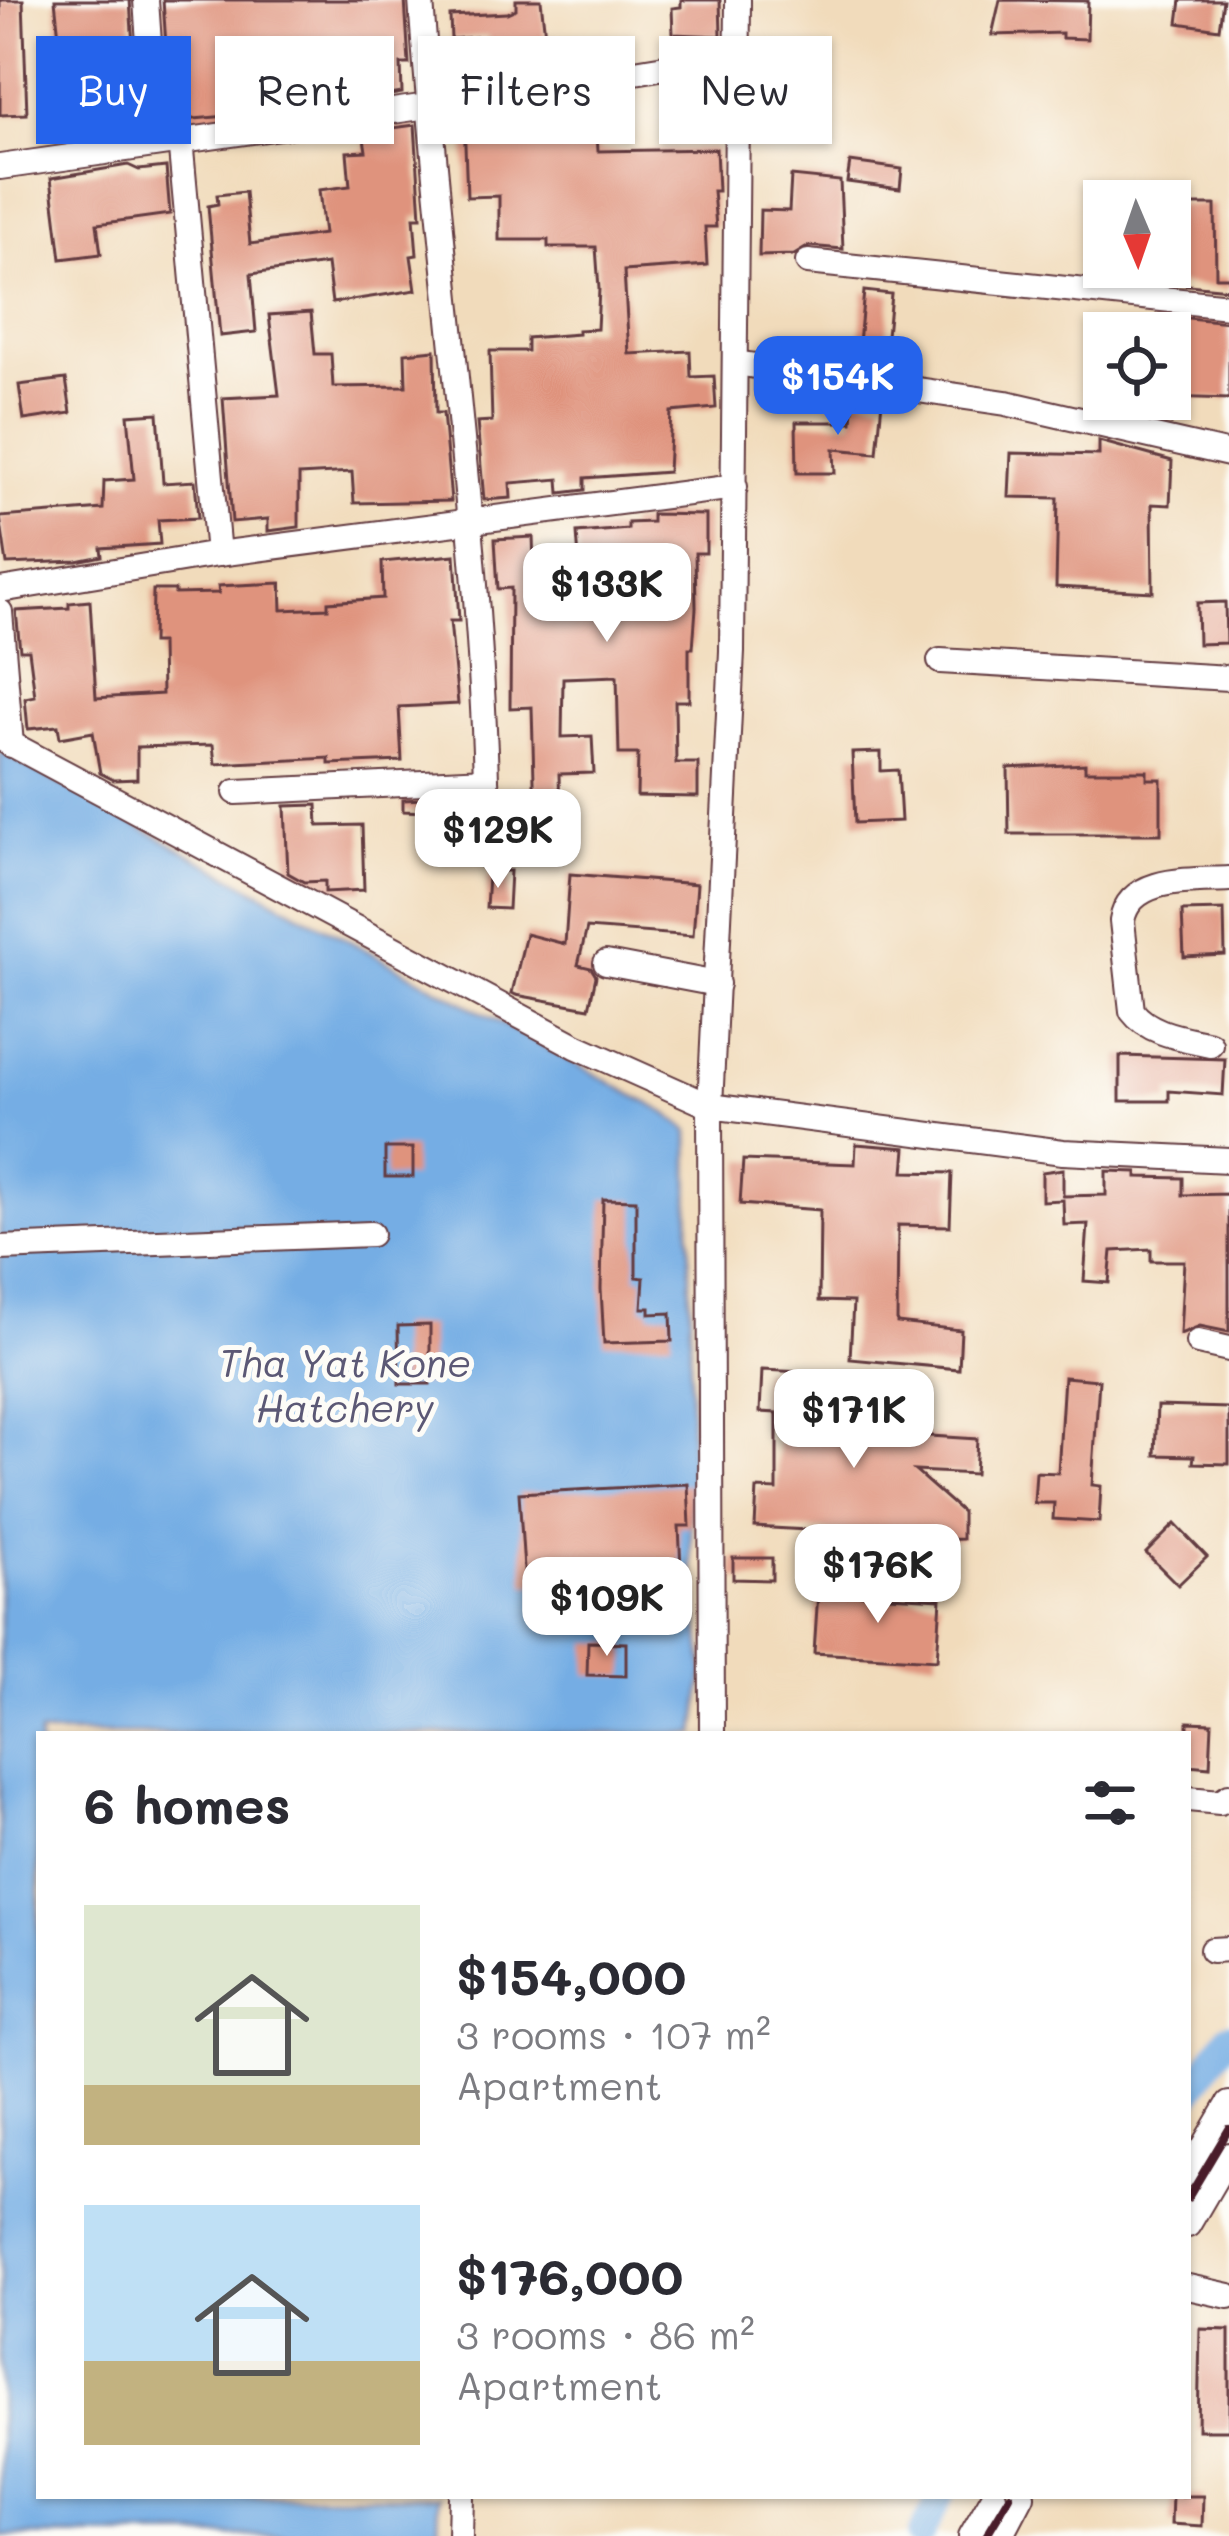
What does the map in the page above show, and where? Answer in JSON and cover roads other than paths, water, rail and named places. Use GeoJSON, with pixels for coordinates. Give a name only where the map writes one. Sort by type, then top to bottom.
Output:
{"type":"FeatureCollection","features":[{"type":"Feature","properties":{"kind":"street"},"geometry":{"type":"LineString","coordinates":[[146,0],[152,36]]}},
{"type":"Feature","properties":{"kind":"street"},"geometry":{"type":"LineString","coordinates":[[421,0],[423,36]]}},
{"type":"Feature","properties":{"kind":"street"},"geometry":{"type":"LineString","coordinates":[[738,0],[738,36]]}},
{"type":"Feature","properties":{"kind":"street"},"geometry":{"type":"LineString","coordinates":[[191,139],[418,107]]}},
{"type":"Feature","properties":{"kind":"street"},"geometry":{"type":"LineString","coordinates":[[0,166],[154,144]]}},
{"type":"Feature","properties":{"kind":"street"},"geometry":{"type":"LineString","coordinates":[[168,144],[218,554]]}},
{"type":"Feature","properties":{"kind":"street"},"geometry":{"type":"LineString","coordinates":[[432,144],[472,519],[491,860]]}},
{"type":"Feature","properties":{"kind":"street"},"geometry":{"type":"LineString","coordinates":[[712,1731],[710,1106],[735,487],[737,144]]}},
{"type":"Feature","properties":{"kind":"street"},"geometry":{"type":"LineString","coordinates":[[808,262],[1229,306]]}},
{"type":"Feature","properties":{"kind":"street"},"geometry":{"type":"LineString","coordinates":[[735,363],[1006,403],[1229,454]]}},
{"type":"Feature","properties":{"kind":"street"},"geometry":{"type":"LineString","coordinates":[[0,590],[218,554],[735,487]]}},
{"type":"Feature","properties":{"kind":"street"},"geometry":{"type":"LineString","coordinates":[[0,612],[6,741],[576,1046],[710,1106],[1063,1152],[1229,1160]]}},
{"type":"Feature","properties":{"kind":"street"},"geometry":{"type":"LineString","coordinates":[[940,661],[1229,678]]}},
{"type":"Feature","properties":{"kind":"street"},"geometry":{"type":"LineString","coordinates":[[236,792],[486,780]]}},
{"type":"Feature","properties":{"kind":"street"},"geometry":{"type":"LineString","coordinates":[[1210,1045],[1140,1021],[1132,1010],[1122,921],[1138,892],[1170,883],[1229,879]]}},
{"type":"Feature","properties":{"kind":"street"},"geometry":{"type":"LineString","coordinates":[[607,963],[717,984]]}},
{"type":"Feature","properties":{"kind":"street"},"geometry":{"type":"LineString","coordinates":[[0,1248],[371,1234]]}},
{"type":"Feature","properties":{"kind":"street"},"geometry":{"type":"LineString","coordinates":[[1198,1342],[1229,1349]]}},
{"type":"Feature","properties":{"kind":"street"},"geometry":{"type":"LineString","coordinates":[[1191,1799],[1220,1802],[1229,1796]]}},
{"type":"Feature","properties":{"kind":"street"},"geometry":{"type":"LineString","coordinates":[[1191,2169],[1226,2116]]}},
{"type":"Feature","properties":{"kind":"street"},"geometry":{"type":"LineString","coordinates":[[1191,2220],[1229,2155]]}},
{"type":"Feature","properties":{"kind":"street"},"geometry":{"type":"LineString","coordinates":[[1191,2288],[1229,2296]]}},
{"type":"Feature","properties":{"kind":"street"},"geometry":{"type":"LineString","coordinates":[[460,2536],[461,2499]]}},
{"type":"Feature","properties":{"kind":"street"},"geometry":{"type":"LineString","coordinates":[[971,2536],[992,2499]]}},
{"type":"Feature","properties":{"kind":"street"},"geometry":{"type":"LineString","coordinates":[[1001,2536],[1020,2499]]}},
{"type":"Feature","properties":{"kind":"water","name":"Tha Yat Kone Hatchery"},"geometry":{"type":"Polygon","coordinates":[[[0,751],[668,1114],[689,1131],[691,1554],[704,1670],[696,1731],[36,1731],[36,2499],[439,2499],[438,2536],[0,2536],[0,751]]]}},
{"type":"Feature","properties":{"kind":"waterway"},"geometry":{"type":"LineString","coordinates":[[1191,2091],[1229,2035]]}},
{"type":"Feature","properties":{"kind":"waterway"},"geometry":{"type":"LineString","coordinates":[[920,2536],[939,2499]]}},
{"type":"Feature","properties":{"kind":"railway"},"geometry":{"type":"LineString","coordinates":[[1191,2193],[1229,2129]]}},
{"type":"Feature","properties":{"kind":"railway"},"geometry":{"type":"LineString","coordinates":[[986,2536],[1008,2499]]}}]}
